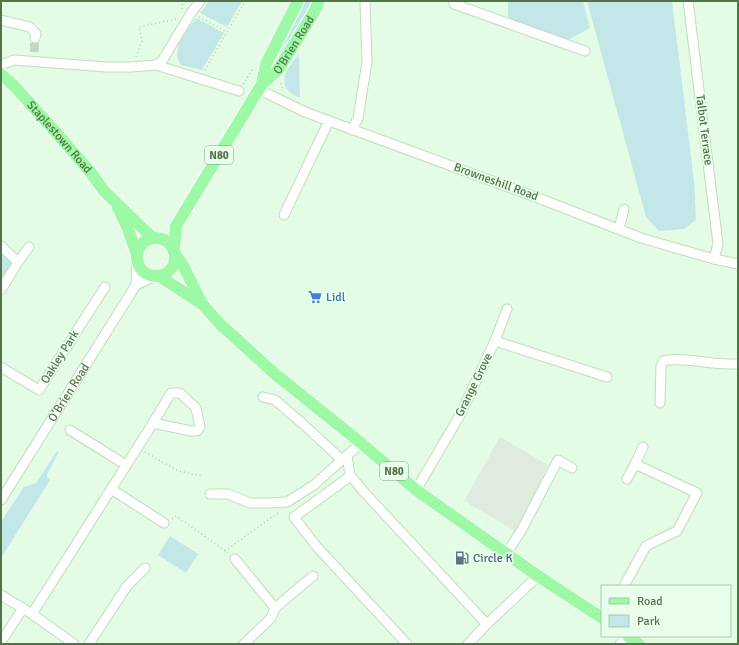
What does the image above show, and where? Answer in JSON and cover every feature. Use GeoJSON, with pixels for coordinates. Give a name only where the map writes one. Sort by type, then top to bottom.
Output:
{"type":"FeatureCollection","features":[{"type":"Feature","properties":{"kind":"main road","name":"O'Brien Road"},"geometry":{"type":"LineString","coordinates":[[260,87],[266,64],[298,1]]}},
{"type":"Feature","properties":{"kind":"main road","name":"O'Brien Road"},"geometry":{"type":"LineString","coordinates":[[174,251],[176,226],[260,87],[278,70],[313,14],[319,1]]}},
{"type":"Feature","properties":{"kind":"main road","name":"Staplestown Road"},"geometry":{"type":"LineString","coordinates":[[1,74],[50,125],[92,174],[104,191],[154,238]]}},
{"type":"Feature","properties":{"kind":"main road","name":"Staplestown Road"},"geometry":{"type":"LineString","coordinates":[[115,201],[128,230],[137,258]]}},
{"type":"Feature","properties":{"kind":"main road","name":"O'Brien Road"},"geometry":{"type":"LineString","coordinates":[[154,238],[176,226]]}},
{"type":"Feature","properties":{"kind":"main road","name":"N80"},"geometry":{"type":"LineString","coordinates":[[174,251],[175,262],[168,272],[163,275],[150,275],[140,268],[137,258],[139,248],[143,243],[148,239],[154,238],[161,238],[167,241],[171,245],[184,267],[202,304]]}},
{"type":"Feature","properties":{"kind":"main road","name":"N80"},"geometry":{"type":"LineString","coordinates":[[158,276],[202,304],[220,324],[275,374],[416,490],[506,554],[601,617]]}},
{"type":"Feature","properties":{"kind":"main road"},"geometry":{"type":"LineString","coordinates":[[628,637],[639,644]]}},
{"type":"Feature","properties":{"kind":"street"},"geometry":{"type":"LineString","coordinates":[[156,65],[162,61],[200,1]]}},
{"type":"Feature","properties":{"kind":"street"},"geometry":{"type":"LineString","coordinates":[[352,130],[358,118],[367,62],[365,1]]}},
{"type":"Feature","properties":{"kind":"street"},"geometry":{"type":"LineString","coordinates":[[454,1],[454,4],[584,51]]}},
{"type":"Feature","properties":{"kind":"street","name":"Talbot Terrace"},"geometry":{"type":"LineString","coordinates":[[688,1],[718,244],[714,259]]}},
{"type":"Feature","properties":{"kind":"street"},"geometry":{"type":"LineString","coordinates":[[1,20],[30,27],[36,34],[35,38]]}},
{"type":"Feature","properties":{"kind":"street"},"geometry":{"type":"LineString","coordinates":[[1,65],[14,60],[33,57],[106,67],[131,68],[156,65],[239,91]]}},
{"type":"Feature","properties":{"kind":"street","name":"Browneshill Road"},"geometry":{"type":"LineString","coordinates":[[260,87],[305,112],[533,196],[619,230],[641,238],[714,259],[738,264]]}},
{"type":"Feature","properties":{"kind":"street"},"geometry":{"type":"LineString","coordinates":[[284,215],[329,121]]}},
{"type":"Feature","properties":{"kind":"street"},"geometry":{"type":"LineString","coordinates":[[619,230],[624,209]]}},
{"type":"Feature","properties":{"kind":"street"},"geometry":{"type":"LineString","coordinates":[[1,246],[18,262]]}},
{"type":"Feature","properties":{"kind":"street"},"geometry":{"type":"LineString","coordinates":[[1,290],[29,247]]}},
{"type":"Feature","properties":{"kind":"street","name":"O'Brien Road"},"geometry":{"type":"LineString","coordinates":[[1,500],[136,285],[137,258]]}},
{"type":"Feature","properties":{"kind":"street"},"geometry":{"type":"LineString","coordinates":[[136,285],[158,276]]}},
{"type":"Feature","properties":{"kind":"street","name":"Oakley Park"},"geometry":{"type":"LineString","coordinates":[[1,367],[40,390],[105,287]]}},
{"type":"Feature","properties":{"kind":"street"},"geometry":{"type":"LineString","coordinates":[[495,341],[507,309]]}},
{"type":"Feature","properties":{"kind":"street","name":"Grange Grove"},"geometry":{"type":"LineString","coordinates":[[416,490],[459,417],[495,341],[608,377]]}},
{"type":"Feature","properties":{"kind":"street"},"geometry":{"type":"LineString","coordinates":[[660,403],[661,366],[663,361],[695,361],[714,364],[738,364]]}},
{"type":"Feature","properties":{"kind":"street"},"geometry":{"type":"LineString","coordinates":[[32,614],[171,393],[180,393],[196,408],[200,427],[197,431],[191,431],[153,423]]}},
{"type":"Feature","properties":{"kind":"street"},"geometry":{"type":"LineString","coordinates":[[263,397],[275,400],[344,458],[350,474],[364,492],[486,625]]}},
{"type":"Feature","properties":{"kind":"street"},"geometry":{"type":"LineString","coordinates":[[70,430],[126,465]]}},
{"type":"Feature","properties":{"kind":"street"},"geometry":{"type":"LineString","coordinates":[[210,494],[228,494],[250,503],[268,504],[288,502],[314,485],[360,443]]}},
{"type":"Feature","properties":{"kind":"street"},"geometry":{"type":"LineString","coordinates":[[627,479],[643,447]]}},
{"type":"Feature","properties":{"kind":"street"},"geometry":{"type":"LineString","coordinates":[[506,554],[521,530],[558,460],[572,468]]}},
{"type":"Feature","properties":{"kind":"street"},"geometry":{"type":"LineString","coordinates":[[625,585],[646,546],[677,532],[697,493],[635,464]]}},
{"type":"Feature","properties":{"kind":"street"},"geometry":{"type":"LineString","coordinates":[[350,474],[345,480],[294,517],[317,547],[407,644]]}},
{"type":"Feature","properties":{"kind":"street"},"geometry":{"type":"LineString","coordinates":[[111,489],[164,524]]}},
{"type":"Feature","properties":{"kind":"street"},"geometry":{"type":"LineString","coordinates":[[235,559],[275,608]]}},
{"type":"Feature","properties":{"kind":"street"},"geometry":{"type":"LineString","coordinates":[[89,644],[127,586],[145,568]]}},
{"type":"Feature","properties":{"kind":"street"},"geometry":{"type":"LineString","coordinates":[[244,644],[270,618],[275,608],[313,576]]}},
{"type":"Feature","properties":{"kind":"street"},"geometry":{"type":"LineString","coordinates":[[468,644],[538,576]]}},
{"type":"Feature","properties":{"kind":"street"},"geometry":{"type":"LineString","coordinates":[[1,595],[32,614],[74,644]]}},
{"type":"Feature","properties":{"kind":"street"},"geometry":{"type":"LineString","coordinates":[[1,642],[23,608]]}},
{"type":"Feature","properties":{"kind":"path"},"geometry":{"type":"LineString","coordinates":[[180,13],[182,9],[182,1]]}},
{"type":"Feature","properties":{"kind":"path"},"geometry":{"type":"LineString","coordinates":[[203,72],[245,1]]}},
{"type":"Feature","properties":{"kind":"path"},"geometry":{"type":"LineString","coordinates":[[196,16],[227,32]]}},
{"type":"Feature","properties":{"kind":"path"},"geometry":{"type":"LineString","coordinates":[[131,68],[142,41],[140,27],[175,19],[177,17]]}},
{"type":"Feature","properties":{"kind":"path"},"geometry":{"type":"LineString","coordinates":[[138,447],[178,471],[203,476]]}},
{"type":"Feature","properties":{"kind":"path"},"geometry":{"type":"LineString","coordinates":[[226,551],[282,510],[288,502]]}},
{"type":"Feature","properties":{"kind":"path"},"geometry":{"type":"LineString","coordinates":[[164,524],[176,516],[235,559]]}},
{"type":"Feature","properties":{"kind":"shaded area"},"geometry":{"type":"Polygon","coordinates":[[[500,437],[548,465],[517,532],[464,501],[500,437]]]}},
{"type":"Feature","properties":{"kind":"green space"},"geometry":{"type":"Polygon","coordinates":[[[209,1],[242,1],[227,27],[200,13],[209,1]]]}},
{"type":"Feature","properties":{"kind":"green space"},"geometry":{"type":"Polygon","coordinates":[[[303,1],[314,1],[278,64],[272,60],[303,1]]]}},
{"type":"Feature","properties":{"kind":"green space"},"geometry":{"type":"Polygon","coordinates":[[[508,1],[583,1],[590,28],[566,41],[508,18],[508,1]]]}},
{"type":"Feature","properties":{"kind":"green space"},"geometry":{"type":"Polygon","coordinates":[[[587,1],[672,1],[694,181],[696,220],[684,229],[659,231],[646,217],[587,1]]]}},
{"type":"Feature","properties":{"kind":"green space"},"geometry":{"type":"Polygon","coordinates":[[[196,18],[224,33],[202,70],[181,65],[177,53],[184,34],[196,18]]]}},
{"type":"Feature","properties":{"kind":"green space"},"geometry":{"type":"Polygon","coordinates":[[[299,54],[300,98],[292,94],[287,89],[284,78],[286,72],[299,54]]]}},
{"type":"Feature","properties":{"kind":"green space"},"geometry":{"type":"Polygon","coordinates":[[[1,253],[12,263],[1,279],[1,253]]]}},
{"type":"Feature","properties":{"kind":"green space"},"geometry":{"type":"Polygon","coordinates":[[[57,451],[59,452],[47,474],[47,477],[50,480],[1,558],[1,522],[24,487],[36,483],[57,451]]]}},
{"type":"Feature","properties":{"kind":"green space"},"geometry":{"type":"Polygon","coordinates":[[[170,536],[198,554],[186,573],[158,555],[170,536]]]}},
{"type":"Feature","properties":{"kind":"tunnel"},"geometry":{"type":"LineString","coordinates":[[34,52],[35,38]]}},
{"type":"Feature","properties":{"kind":"place","name":"Lidl"},"geometry":{"type":"Point","coordinates":[315,297]}},
{"type":"Feature","properties":{"kind":"place","name":"Circle K"},"geometry":{"type":"Point","coordinates":[462,558]}}]}
